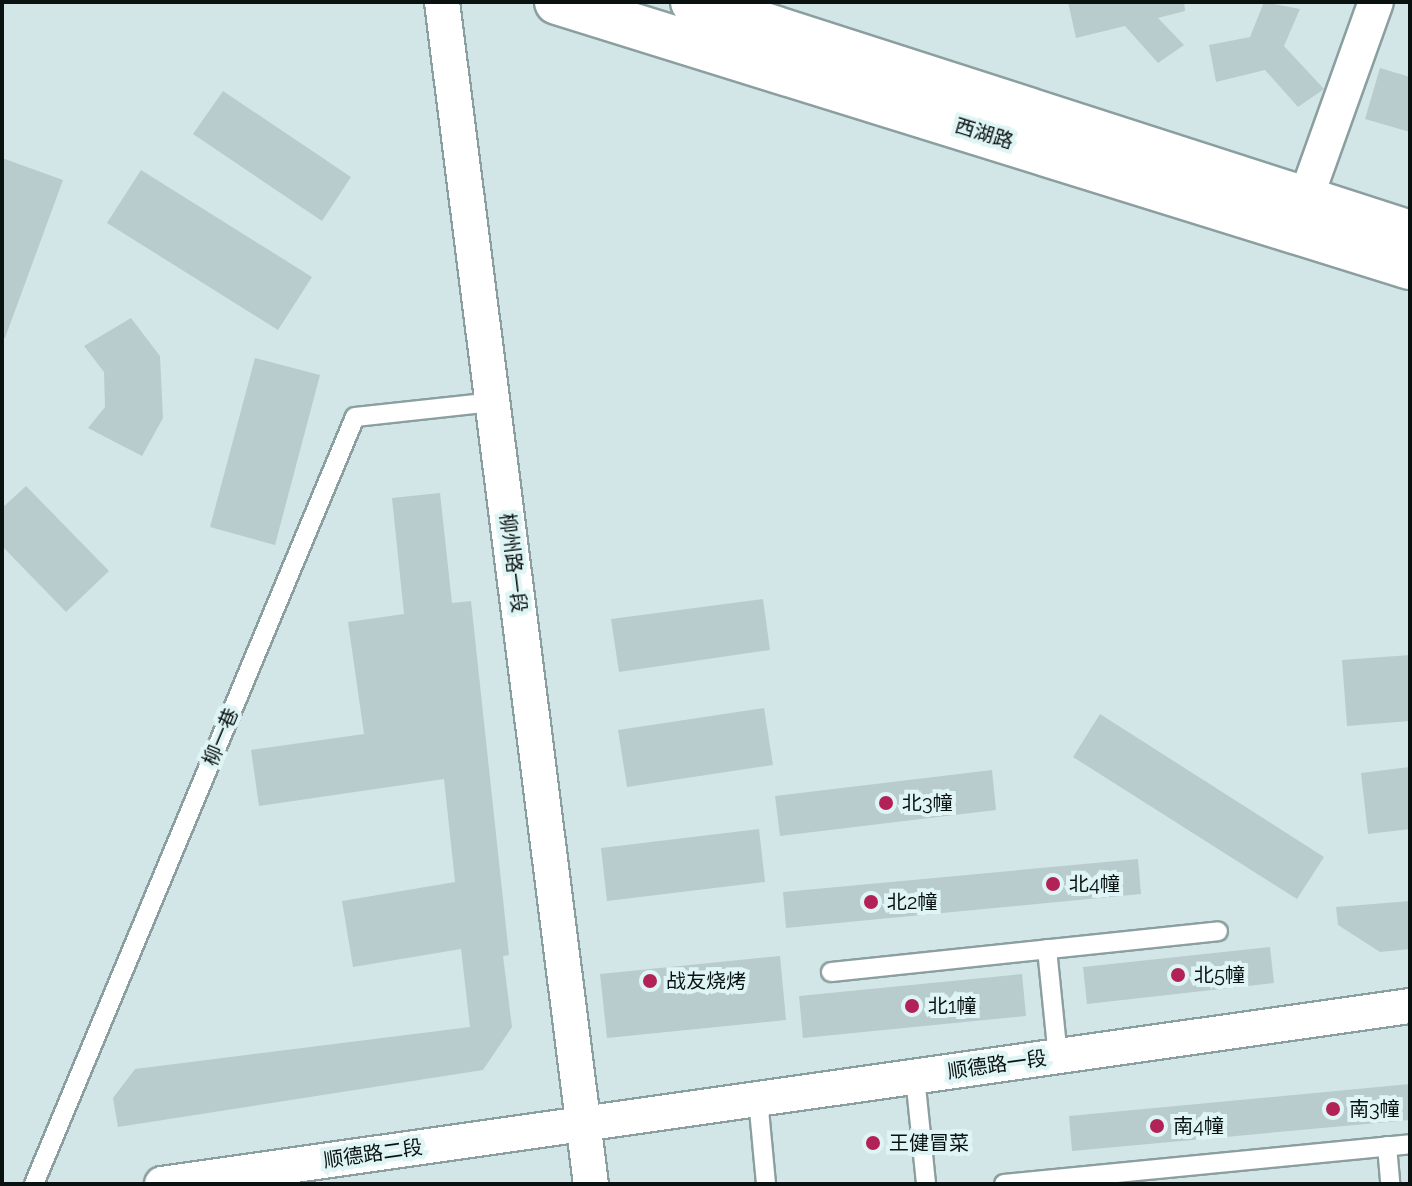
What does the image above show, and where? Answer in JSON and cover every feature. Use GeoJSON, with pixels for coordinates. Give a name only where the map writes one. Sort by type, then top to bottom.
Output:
{"type":"FeatureCollection","features":[{"type":"Feature","properties":{"kind":"main road","name":"西湖路"},"geometry":{"type":"LineString","coordinates":[[557,2],[1410,267]]}},
{"type":"Feature","properties":{"kind":"main road","name":"西湖路"},"geometry":{"type":"LineString","coordinates":[[693,2],[1410,233]]}},
{"type":"Feature","properties":{"kind":"street","name":"柳州路一段"},"geometry":{"type":"LineString","coordinates":[[442,2],[591,1184]]}},
{"type":"Feature","properties":{"kind":"street"},"geometry":{"type":"LineString","coordinates":[[1305,200],[1376,2]]}},
{"type":"Feature","properties":{"kind":"street","name":"顺德路一段"},"geometry":{"type":"LineString","coordinates":[[584,1124],[1410,1006]]}},
{"type":"Feature","properties":{"kind":"street","name":"顺德路二段"},"geometry":{"type":"LineString","coordinates":[[162,1184],[584,1124]]}},
{"type":"Feature","properties":{"kind":"lane","name":"柳一巷"},"geometry":{"type":"LineString","coordinates":[[34,1184],[355,417],[492,402]]}},
{"type":"Feature","properties":{"kind":"lane"},"geometry":{"type":"LineString","coordinates":[[831,972],[1218,931]]}},
{"type":"Feature","properties":{"kind":"lane"},"geometry":{"type":"LineString","coordinates":[[1047,949],[1058,1057]]}},
{"type":"Feature","properties":{"kind":"lane"},"geometry":{"type":"LineString","coordinates":[[915,1077],[926,1184]]}},
{"type":"Feature","properties":{"kind":"lane"},"geometry":{"type":"LineString","coordinates":[[758,1099],[766,1184]]}},
{"type":"Feature","properties":{"kind":"lane"},"geometry":{"type":"LineString","coordinates":[[1004,1184],[1410,1144]]}},
{"type":"Feature","properties":{"kind":"lane"},"geometry":{"type":"LineString","coordinates":[[1387,1146],[1390,1184]]}},
{"type":"Feature","properties":{"kind":"building"},"geometry":{"type":"Polygon","coordinates":[[[1068,2],[1184,2],[1185,11],[1158,18],[1184,45],[1158,63],[1125,26],[1076,38],[1068,2]]]}},
{"type":"Feature","properties":{"kind":"building"},"geometry":{"type":"Polygon","coordinates":[[[1264,2],[1300,9],[1284,46],[1324,89],[1298,107],[1265,70],[1216,82],[1209,45],[1250,37],[1264,2]]]}},
{"type":"Feature","properties":{"kind":"building"},"geometry":{"type":"Polygon","coordinates":[[[1380,68],[1410,77],[1410,132],[1365,119],[1380,68]]]}},
{"type":"Feature","properties":{"kind":"building"},"geometry":{"type":"Polygon","coordinates":[[[223,91],[351,177],[322,221],[193,134],[223,91]]]}},
{"type":"Feature","properties":{"kind":"building"},"geometry":{"type":"Polygon","coordinates":[[[2,158],[63,180],[5,338],[2,338],[2,158]]]}},
{"type":"Feature","properties":{"kind":"building"},"geometry":{"type":"Polygon","coordinates":[[[141,170],[312,277],[278,330],[107,223],[141,170]]]}},
{"type":"Feature","properties":{"kind":"building"},"geometry":{"type":"Polygon","coordinates":[[[131,318],[160,356],[163,418],[142,456],[88,428],[105,407],[104,372],[84,346],[131,318]]]}},
{"type":"Feature","properties":{"kind":"building"},"geometry":{"type":"Polygon","coordinates":[[[255,358],[320,375],[275,545],[210,527],[255,358]]]}},
{"type":"Feature","properties":{"kind":"building"},"geometry":{"type":"Polygon","coordinates":[[[26,486],[109,571],[66,612],[2,546],[2,508],[26,486]]]}},
{"type":"Feature","properties":{"kind":"building"},"geometry":{"type":"Polygon","coordinates":[[[440,493],[452,603],[471,601],[509,955],[503,956],[512,1027],[483,1070],[118,1127],[113,1098],[135,1069],[470,1027],[461,949],[353,967],[342,901],[455,882],[444,779],[259,806],[251,750],[364,734],[348,622],[404,614],[392,498],[440,493]]]}},
{"type":"Feature","properties":{"kind":"building"},"geometry":{"type":"Polygon","coordinates":[[[763,599],[770,650],[619,672],[611,619],[763,599]]]}},
{"type":"Feature","properties":{"kind":"building"},"geometry":{"type":"Polygon","coordinates":[[[1410,655],[1410,721],[1347,726],[1342,660],[1410,655]]]}},
{"type":"Feature","properties":{"kind":"building"},"geometry":{"type":"Polygon","coordinates":[[[764,708],[773,765],[627,787],[618,730],[764,708]]]}},
{"type":"Feature","properties":{"kind":"building"},"geometry":{"type":"Polygon","coordinates":[[[1100,714],[1324,857],[1297,899],[1073,757],[1100,714]]]}},
{"type":"Feature","properties":{"kind":"building"},"geometry":{"type":"Polygon","coordinates":[[[1410,767],[1410,829],[1368,834],[1361,773],[1410,767]]]}},
{"type":"Feature","properties":{"kind":"building","name":"北3幢"},"geometry":{"type":"Polygon","coordinates":[[[992,770],[996,810],[780,836],[775,796],[992,770]]]}},
{"type":"Feature","properties":{"kind":"building"},"geometry":{"type":"Polygon","coordinates":[[[759,829],[765,882],[607,901],[601,848],[759,829]]]}},
{"type":"Feature","properties":{"kind":"building"},"geometry":{"type":"Polygon","coordinates":[[[1138,859],[1141,894],[786,928],[783,892],[1138,859]]]}},
{"type":"Feature","properties":{"kind":"building"},"geometry":{"type":"Polygon","coordinates":[[[1410,901],[1410,949],[1380,952],[1338,925],[1336,907],[1410,901]]]}},
{"type":"Feature","properties":{"kind":"building","name":"北5幢"},"geometry":{"type":"Polygon","coordinates":[[[1270,947],[1274,983],[1087,1004],[1083,967],[1270,947]]]}},
{"type":"Feature","properties":{"kind":"building"},"geometry":{"type":"Polygon","coordinates":[[[780,956],[786,1020],[607,1038],[600,974],[780,956]]]}},
{"type":"Feature","properties":{"kind":"building","name":"北1幢"},"geometry":{"type":"Polygon","coordinates":[[[1022,974],[1026,1016],[803,1038],[799,996],[1022,974]]]}},
{"type":"Feature","properties":{"kind":"building"},"geometry":{"type":"Polygon","coordinates":[[[1410,1084],[1410,1120],[1072,1151],[1069,1116],[1410,1084]]]}},
{"type":"Feature","properties":{"kind":"place","name":"北3幢"},"geometry":{"type":"Point","coordinates":[886,803]}},
{"type":"Feature","properties":{"kind":"place","name":"北4幢"},"geometry":{"type":"Point","coordinates":[1053,884]}},
{"type":"Feature","properties":{"kind":"place","name":"北2幢"},"geometry":{"type":"Point","coordinates":[871,902]}},
{"type":"Feature","properties":{"kind":"place","name":"北5幢"},"geometry":{"type":"Point","coordinates":[1178,975]}},
{"type":"Feature","properties":{"kind":"place","name":"战友烧烤"},"geometry":{"type":"Point","coordinates":[650,981]}},
{"type":"Feature","properties":{"kind":"place","name":"北1幢"},"geometry":{"type":"Point","coordinates":[912,1006]}},
{"type":"Feature","properties":{"kind":"place","name":"南3幢"},"geometry":{"type":"Point","coordinates":[1333,1109]}},
{"type":"Feature","properties":{"kind":"place","name":"南4幢"},"geometry":{"type":"Point","coordinates":[1157,1126]}},
{"type":"Feature","properties":{"kind":"place","name":"王健冒菜"},"geometry":{"type":"Point","coordinates":[873,1143]}}]}
